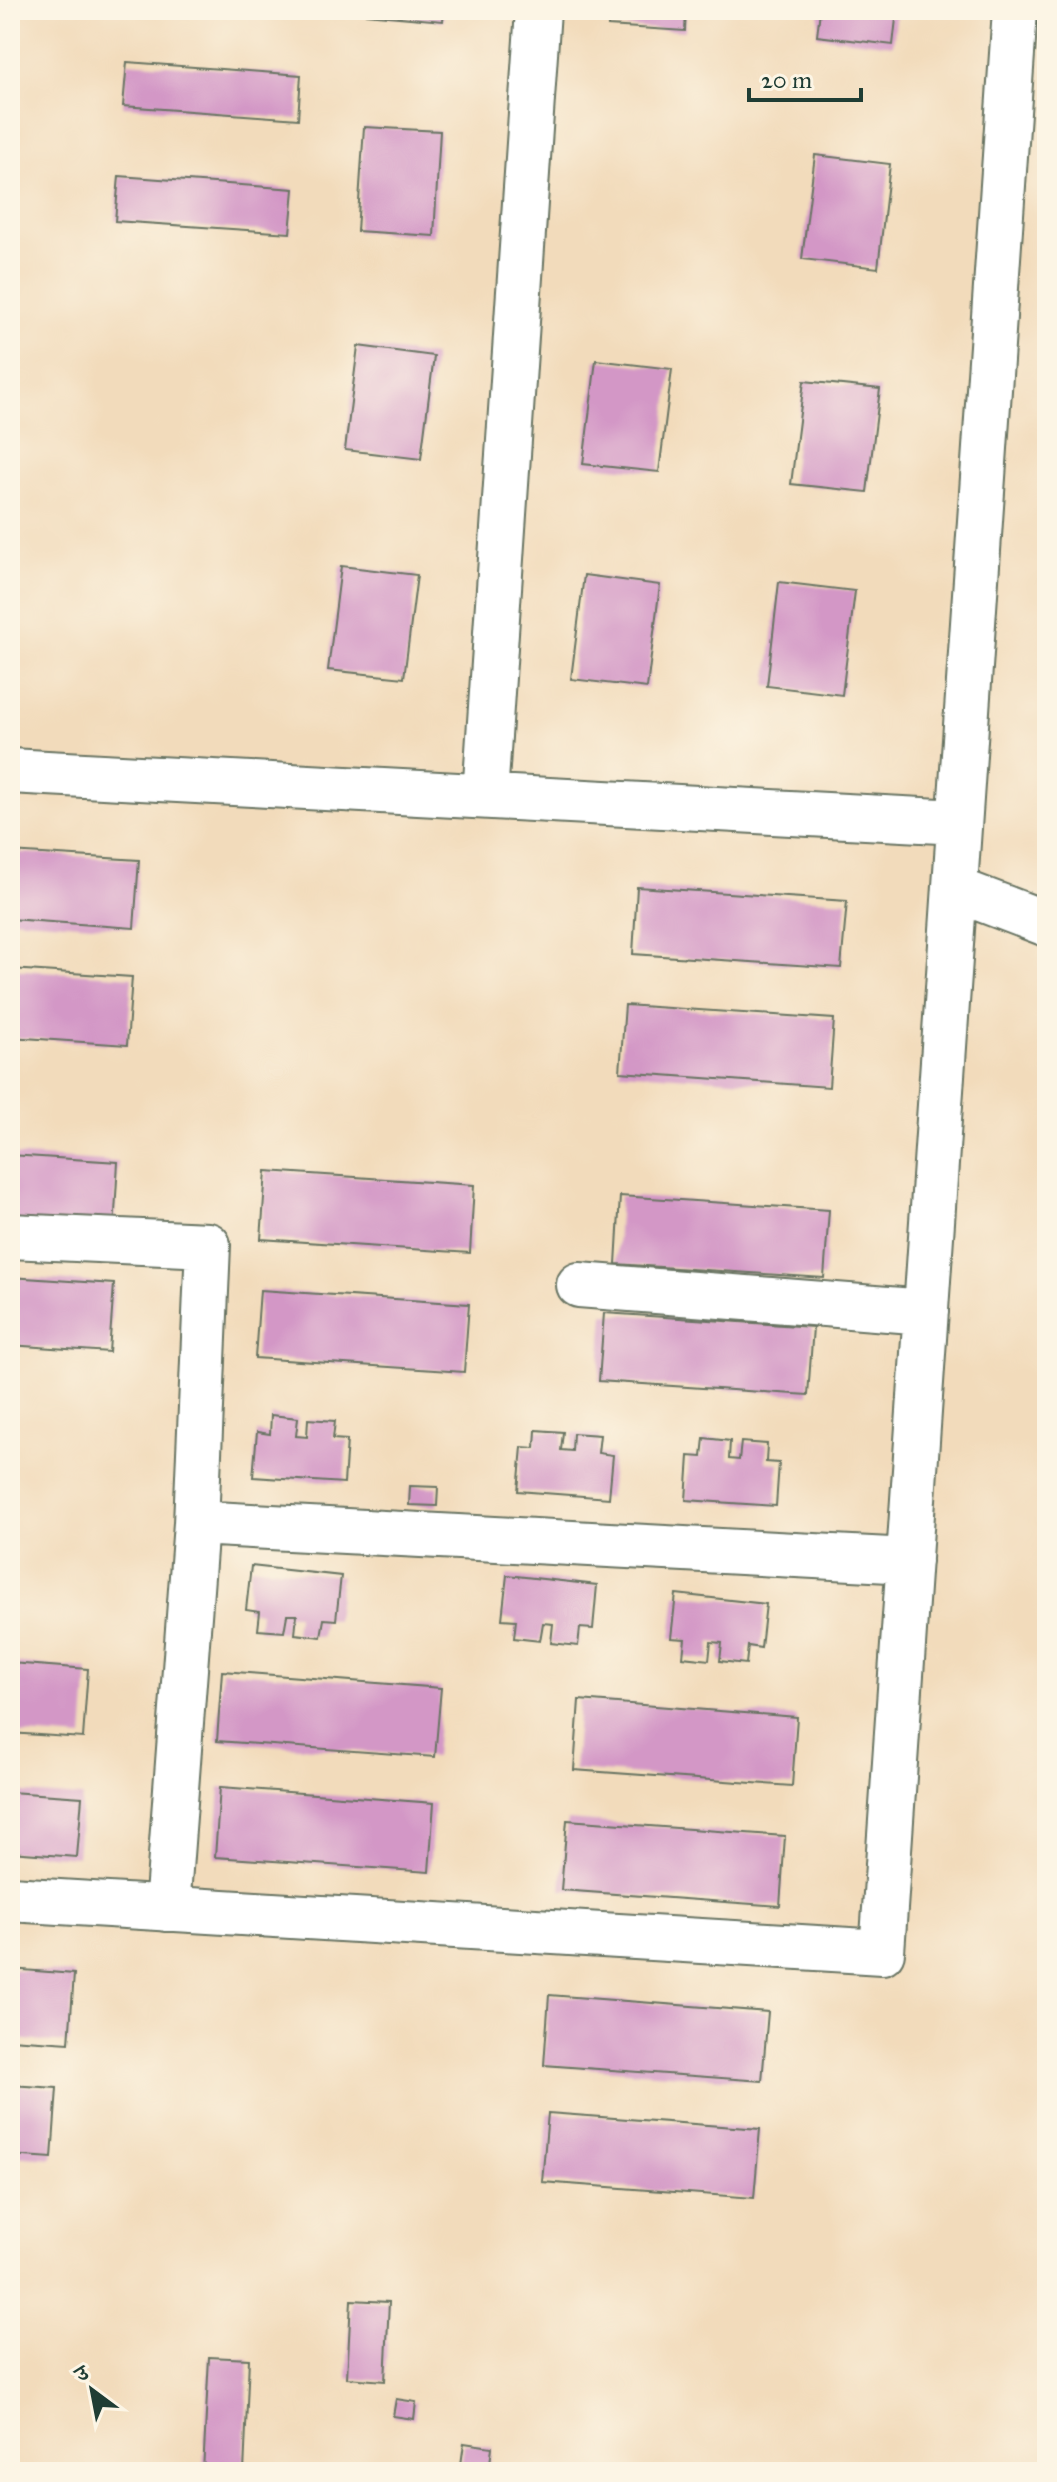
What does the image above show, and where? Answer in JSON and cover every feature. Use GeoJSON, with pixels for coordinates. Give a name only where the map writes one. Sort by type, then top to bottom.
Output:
{"type":"FeatureCollection","features":[{"type":"Feature","properties":{"kind":"street"},"geometry":{"type":"LineString","coordinates":[[485,796],[538,10]]}},
{"type":"Feature","properties":{"kind":"street"},"geometry":{"type":"LineString","coordinates":[[10,1899],[882,1952],[1015,10]]}},
{"type":"Feature","properties":{"kind":"street"},"geometry":{"type":"LineString","coordinates":[[10,771],[959,822]]}},
{"type":"Feature","properties":{"kind":"street"},"geometry":{"type":"LineString","coordinates":[[955,889],[1047,924]]}},
{"type":"Feature","properties":{"kind":"street"},"geometry":{"type":"LineString","coordinates":[[10,1236],[208,1245],[196,1523],[167,1909]]}},
{"type":"Feature","properties":{"kind":"street"},"geometry":{"type":"LineString","coordinates":[[579,1285],[926,1312]]}},
{"type":"Feature","properties":{"kind":"street"},"geometry":{"type":"LineString","coordinates":[[196,1523],[909,1561]]}},
{"type":"Feature","properties":{"kind":"building"},"geometry":{"type":"Polygon","coordinates":[[[367,10],[444,10],[443,21],[366,14],[367,10]]]}},
{"type":"Feature","properties":{"kind":"building"},"geometry":{"type":"Polygon","coordinates":[[[609,10],[686,10],[685,31],[608,26],[609,10]]]}},
{"type":"Feature","properties":{"kind":"building"},"geometry":{"type":"Polygon","coordinates":[[[820,10],[897,10],[893,45],[817,36],[820,10]]]}},
{"type":"Feature","properties":{"kind":"building"},"geometry":{"type":"Polygon","coordinates":[[[127,62],[301,75],[298,119],[123,106],[127,62]]]}},
{"type":"Feature","properties":{"kind":"building"},"geometry":{"type":"Polygon","coordinates":[[[364,127],[440,131],[434,236],[357,231],[364,127]]]}},
{"type":"Feature","properties":{"kind":"building"},"geometry":{"type":"Polygon","coordinates":[[[815,155],[890,164],[878,268],[802,259],[815,155]]]}},
{"type":"Feature","properties":{"kind":"building"},"geometry":{"type":"Polygon","coordinates":[[[119,176],[294,189],[290,233],[115,221],[119,176]]]}},
{"type":"Feature","properties":{"kind":"building"},"geometry":{"type":"Polygon","coordinates":[[[358,346],[434,356],[421,459],[345,450],[358,346]]]}},
{"type":"Feature","properties":{"kind":"building"},"geometry":{"type":"Polygon","coordinates":[[[596,360],[672,369],[659,472],[583,464],[596,360]]]}},
{"type":"Feature","properties":{"kind":"building"},"geometry":{"type":"Polygon","coordinates":[[[804,381],[880,389],[867,492],[791,484],[804,381]]]}},
{"type":"Feature","properties":{"kind":"building"},"geometry":{"type":"Polygon","coordinates":[[[341,566],[417,575],[404,678],[328,670],[341,566]]]}},
{"type":"Feature","properties":{"kind":"building"},"geometry":{"type":"Polygon","coordinates":[[[584,575],[660,585],[647,688],[571,679],[584,575]]]}},
{"type":"Feature","properties":{"kind":"building"},"geometry":{"type":"Polygon","coordinates":[[[779,582],[855,591],[842,695],[767,686],[779,582]]]}},
{"type":"Feature","properties":{"kind":"building"},"geometry":{"type":"Polygon","coordinates":[[[10,852],[139,860],[134,928],[10,919],[10,852]]]}},
{"type":"Feature","properties":{"kind":"building"},"geometry":{"type":"Polygon","coordinates":[[[637,887],[847,901],[841,968],[633,954],[637,887]]]}},
{"type":"Feature","properties":{"kind":"building"},"geometry":{"type":"Polygon","coordinates":[[[10,969],[132,977],[127,1045],[10,1037],[10,969]]]}},
{"type":"Feature","properties":{"kind":"building"},"geometry":{"type":"Polygon","coordinates":[[[625,1005],[834,1019],[829,1087],[620,1072],[625,1005]]]}},
{"type":"Feature","properties":{"kind":"building"},"geometry":{"type":"Polygon","coordinates":[[[10,1155],[118,1162],[114,1230],[10,1223],[10,1155]]]}},
{"type":"Feature","properties":{"kind":"building"},"geometry":{"type":"Polygon","coordinates":[[[266,1171],[474,1185],[470,1253],[261,1239],[266,1171]]]}},
{"type":"Feature","properties":{"kind":"building"},"geometry":{"type":"Polygon","coordinates":[[[620,1196],[829,1210],[824,1278],[616,1264],[620,1196]]]}},
{"type":"Feature","properties":{"kind":"building"},"geometry":{"type":"Polygon","coordinates":[[[10,1277],[114,1284],[109,1352],[10,1345],[10,1277]]]}},
{"type":"Feature","properties":{"kind":"building"},"geometry":{"type":"Polygon","coordinates":[[[260,1290],[469,1304],[464,1372],[255,1358],[260,1290]]]}},
{"type":"Feature","properties":{"kind":"building"},"geometry":{"type":"Polygon","coordinates":[[[604,1313],[813,1327],[808,1395],[599,1381],[604,1313]]]}},
{"type":"Feature","properties":{"kind":"building"},"geometry":{"type":"Polygon","coordinates":[[[271,1415],[298,1418],[296,1436],[307,1437],[308,1419],[335,1421],[333,1439],[347,1440],[344,1483],[253,1477],[257,1432],[270,1434],[271,1415]]]}},
{"type":"Feature","properties":{"kind":"building"},"geometry":{"type":"Polygon","coordinates":[[[536,1430],[563,1432],[561,1450],[572,1451],[573,1433],[600,1435],[598,1453],[613,1455],[609,1498],[518,1491],[522,1447],[535,1448],[536,1430]]]}},
{"type":"Feature","properties":{"kind":"building"},"geometry":{"type":"Polygon","coordinates":[[[704,1438],[730,1441],[729,1459],[739,1460],[741,1442],[767,1444],[766,1462],[779,1463],[776,1506],[686,1500],[689,1456],[702,1457],[704,1438]]]}},
{"type":"Feature","properties":{"kind":"building"},"geometry":{"type":"Polygon","coordinates":[[[410,1486],[438,1487],[437,1506],[409,1505],[410,1486]]]}},
{"type":"Feature","properties":{"kind":"building"},"geometry":{"type":"Polygon","coordinates":[[[251,1566],[341,1576],[336,1620],[324,1619],[321,1637],[295,1634],[297,1615],[287,1615],[284,1632],[258,1630],[260,1612],[246,1610],[251,1566]]]}},
{"type":"Feature","properties":{"kind":"building"},"geometry":{"type":"Polygon","coordinates":[[[507,1575],[597,1585],[593,1629],[580,1628],[578,1646],[551,1643],[553,1624],[543,1623],[540,1641],[514,1638],[516,1620],[502,1619],[507,1575]]]}},
{"type":"Feature","properties":{"kind":"building"},"geometry":{"type":"Polygon","coordinates":[[[676,1594],[766,1604],[761,1648],[748,1646],[746,1664],[720,1661],[722,1643],[711,1642],[709,1660],[683,1657],[685,1639],[671,1638],[676,1594]]]}},
{"type":"Feature","properties":{"kind":"building"},"geometry":{"type":"Polygon","coordinates":[[[10,1663],[88,1669],[83,1738],[10,1733],[10,1663]]]}},
{"type":"Feature","properties":{"kind":"building"},"geometry":{"type":"Polygon","coordinates":[[[222,1671],[441,1688],[435,1757],[217,1741],[222,1671]]]}},
{"type":"Feature","properties":{"kind":"building"},"geometry":{"type":"Polygon","coordinates":[[[579,1700],[797,1717],[792,1786],[574,1770],[579,1700]]]}},
{"type":"Feature","properties":{"kind":"building"},"geometry":{"type":"Polygon","coordinates":[[[220,1787],[434,1803],[429,1872],[215,1857],[220,1787]]]}},
{"type":"Feature","properties":{"kind":"building"},"geometry":{"type":"Polygon","coordinates":[[[10,1792],[82,1797],[77,1857],[10,1852],[10,1792]]]}},
{"type":"Feature","properties":{"kind":"building"},"geometry":{"type":"Polygon","coordinates":[[[567,1820],[785,1836],[780,1906],[561,1890],[567,1820]]]}},
{"type":"Feature","properties":{"kind":"building"},"geometry":{"type":"Polygon","coordinates":[[[10,1969],[74,1974],[69,2043],[10,2039],[10,1969]]]}},
{"type":"Feature","properties":{"kind":"building"},"geometry":{"type":"Polygon","coordinates":[[[549,1995],[768,2012],[762,2081],[544,2065],[549,1995]]]}},
{"type":"Feature","properties":{"kind":"building"},"geometry":{"type":"Polygon","coordinates":[[[10,2085],[57,2088],[52,2158],[10,2155],[10,2085]]]}},
{"type":"Feature","properties":{"kind":"building"},"geometry":{"type":"Polygon","coordinates":[[[548,2113],[760,2129],[754,2198],[542,2182],[548,2113]]]}},
{"type":"Feature","properties":{"kind":"building"},"geometry":{"type":"Polygon","coordinates":[[[351,2300],[389,2302],[385,2381],[347,2378],[351,2300]]]}},
{"type":"Feature","properties":{"kind":"building"},"geometry":{"type":"Polygon","coordinates":[[[209,2357],[249,2359],[244,2472],[203,2472],[209,2357]]]}},
{"type":"Feature","properties":{"kind":"building"},"geometry":{"type":"Polygon","coordinates":[[[396,2399],[416,2402],[414,2419],[393,2416],[396,2399]]]}},
{"type":"Feature","properties":{"kind":"building"},"geometry":{"type":"Polygon","coordinates":[[[464,2443],[492,2447],[489,2472],[460,2472],[464,2443]]]}}]}
